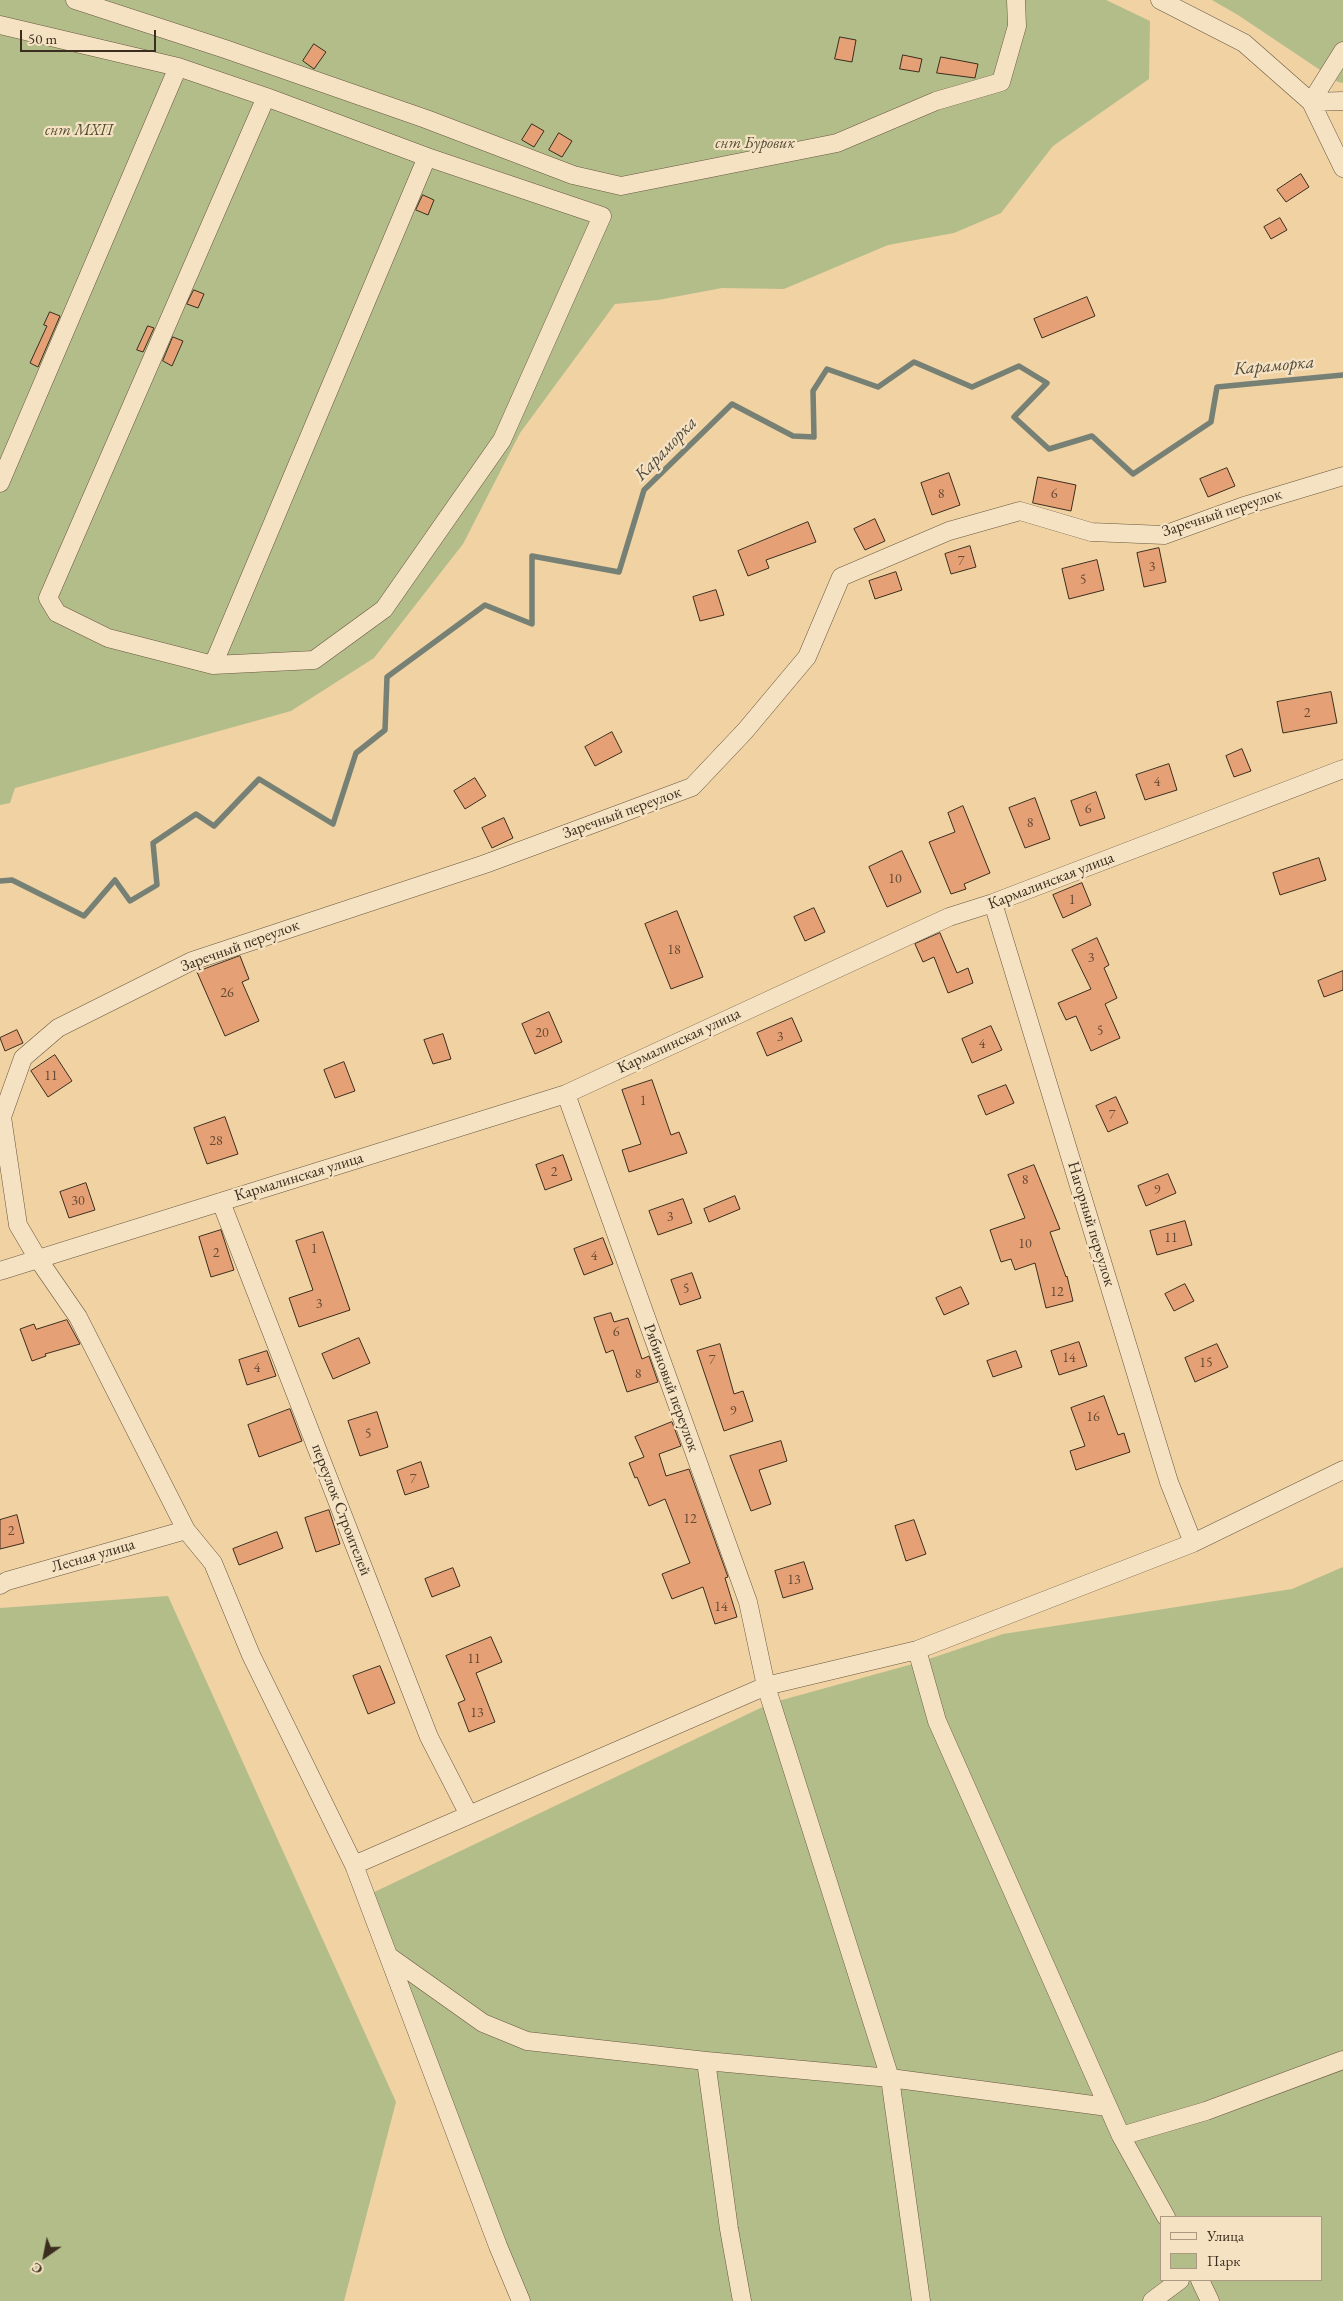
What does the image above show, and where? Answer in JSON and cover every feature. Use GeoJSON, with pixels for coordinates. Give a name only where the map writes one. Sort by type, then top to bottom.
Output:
{"type":"FeatureCollection","features":[{"type":"Feature","properties":{"kind":"street"},"geometry":{"type":"LineString","coordinates":[[74,0],[225,49],[426,119],[572,175],[621,186],[838,143],[936,102],[1001,82],[1017,26],[1015,0]]}},
{"type":"Feature","properties":{"kind":"street"},"geometry":{"type":"LineString","coordinates":[[1160,0],[1244,44],[1311,102],[1343,168]]}},
{"type":"Feature","properties":{"kind":"street"},"geometry":{"type":"LineString","coordinates":[[0,25],[178,67],[266,97],[427,157],[602,216],[502,440],[384,609],[314,660],[213,665],[108,638],[57,613],[48,598],[266,97]]}},
{"type":"Feature","properties":{"kind":"street"},"geometry":{"type":"LineString","coordinates":[[1311,102],[1343,50]]}},
{"type":"Feature","properties":{"kind":"street"},"geometry":{"type":"LineString","coordinates":[[0,483],[178,67]]}},
{"type":"Feature","properties":{"kind":"street"},"geometry":{"type":"LineString","coordinates":[[1311,102],[1343,101]]}},
{"type":"Feature","properties":{"kind":"street"},"geometry":{"type":"LineString","coordinates":[[213,665],[427,157]]}},
{"type":"Feature","properties":{"kind":"street","name":"Заречный переулок"},"geometry":{"type":"LineString","coordinates":[[521,2301],[498,2246],[390,1956],[354,1865],[251,1655],[213,1563],[186,1530],[78,1317],[38,1259],[18,1225],[2,1117],[24,1058],[58,1028],[192,961],[485,864],[692,787],[745,731],[807,658],[842,577],[859,569],[949,531],[1020,511],[1091,532],[1164,535],[1247,504],[1343,476]]}},
{"type":"Feature","properties":{"kind":"street","name":"Кармалинская улица"},"geometry":{"type":"LineString","coordinates":[[0,1271],[566,1094],[949,917],[993,903],[1343,768]]}},
{"type":"Feature","properties":{"kind":"street","name":"Нагорный переулок"},"geometry":{"type":"LineString","coordinates":[[993,903],[1170,1482],[1193,1543]]}},
{"type":"Feature","properties":{"kind":"street","name":"Рябиновый переулок"},"geometry":{"type":"LineString","coordinates":[[566,1094],[748,1602],[766,1686],[890,2078],[921,2301]]}},
{"type":"Feature","properties":{"kind":"street","name":"переулок Строителей"},"geometry":{"type":"LineString","coordinates":[[221,1202],[429,1737],[469,1815]]}},
{"type":"Feature","properties":{"kind":"street"},"geometry":{"type":"LineString","coordinates":[[354,1865],[766,1686],[917,1650],[1193,1543],[1343,1470]]}},
{"type":"Feature","properties":{"kind":"street","name":"Лесная улица"},"geometry":{"type":"LineString","coordinates":[[0,1585],[7,1581],[186,1530]]}},
{"type":"Feature","properties":{"kind":"street"},"geometry":{"type":"LineString","coordinates":[[917,1650],[937,1721],[1108,2108],[1121,2136],[1165,2216]]}},
{"type":"Feature","properties":{"kind":"street"},"geometry":{"type":"LineString","coordinates":[[390,1956],[483,2023],[527,2041],[706,2061],[890,2078],[1108,2108]]}},
{"type":"Feature","properties":{"kind":"street"},"geometry":{"type":"LineString","coordinates":[[1121,2136],[1206,2111],[1343,2060]]}},
{"type":"Feature","properties":{"kind":"street"},"geometry":{"type":"LineString","coordinates":[[706,2061],[729,2228],[742,2301]]}},
{"type":"Feature","properties":{"kind":"street"},"geometry":{"type":"LineString","coordinates":[[1152,2301],[1179,2281]]}},
{"type":"Feature","properties":{"kind":"street"},"geometry":{"type":"LineString","coordinates":[[1200,2281],[1210,2301]]}},
{"type":"Feature","properties":{"kind":"green space"},"geometry":{"type":"Polygon","coordinates":[[[0,0],[1106,0],[1150,21],[1149,79],[1053,146],[1001,213],[954,233],[888,245],[784,289],[722,288],[658,300],[615,304],[520,433],[463,544],[374,658],[291,711],[15,788],[10,803],[0,805],[0,0]]]}},
{"type":"Feature","properties":{"kind":"green space"},"geometry":{"type":"Polygon","coordinates":[[[1212,0],[1343,0],[1343,83],[1338,82],[1238,15],[1212,0]]]}},
{"type":"Feature","properties":{"kind":"green space"},"geometry":{"type":"Polygon","coordinates":[[[1343,1567],[1343,2301],[528,2301],[366,1896],[771,1703],[920,1662],[1003,1634],[1292,1589],[1343,1567]]]}},
{"type":"Feature","properties":{"kind":"green space"},"geometry":{"type":"Polygon","coordinates":[[[168,1596],[396,2102],[344,2301],[0,2301],[0,1608],[168,1596]]]}},
{"type":"Feature","properties":{"kind":"building"},"geometry":{"type":"Polygon","coordinates":[[[840,37],[856,40],[852,62],[835,59],[840,37]]]}},
{"type":"Feature","properties":{"kind":"building"},"geometry":{"type":"Polygon","coordinates":[[[314,44],[326,52],[314,69],[303,61],[314,44]]]}},
{"type":"Feature","properties":{"kind":"building"},"geometry":{"type":"Polygon","coordinates":[[[903,55],[922,59],[919,72],[900,69],[903,55]]]}},
{"type":"Feature","properties":{"kind":"building"},"geometry":{"type":"Polygon","coordinates":[[[941,57],[978,64],[975,78],[937,73],[941,57]]]}},
{"type":"Feature","properties":{"kind":"building"},"geometry":{"type":"Polygon","coordinates":[[[532,124],[544,131],[534,147],[522,140],[532,124]]]}},
{"type":"Feature","properties":{"kind":"building"},"geometry":{"type":"Polygon","coordinates":[[[559,133],[572,141],[562,157],[549,150],[559,133]]]}},
{"type":"Feature","properties":{"kind":"building"},"geometry":{"type":"Polygon","coordinates":[[[1301,174],[1309,187],[1286,202],[1277,190],[1301,174]]]}},
{"type":"Feature","properties":{"kind":"building"},"geometry":{"type":"Polygon","coordinates":[[[423,195],[434,200],[428,215],[416,210],[423,195]]]}},
{"type":"Feature","properties":{"kind":"building"},"geometry":{"type":"Polygon","coordinates":[[[1280,218],[1287,230],[1271,239],[1264,227],[1280,218]]]}},
{"type":"Feature","properties":{"kind":"building"},"geometry":{"type":"Polygon","coordinates":[[[194,290],[204,294],[198,308],[187,304],[194,290]]]}},
{"type":"Feature","properties":{"kind":"building"},"geometry":{"type":"Polygon","coordinates":[[[1087,297],[1095,316],[1042,338],[1034,319],[1087,297]]]}},
{"type":"Feature","properties":{"kind":"building"},"geometry":{"type":"Polygon","coordinates":[[[50,312],[60,316],[38,367],[30,363],[47,326],[44,325],[50,312]]]}},
{"type":"Feature","properties":{"kind":"building"},"geometry":{"type":"Polygon","coordinates":[[[148,326],[154,328],[143,352],[137,350],[148,326]]]}},
{"type":"Feature","properties":{"kind":"building"},"geometry":{"type":"Polygon","coordinates":[[[173,337],[183,341],[172,366],[163,361],[173,337]]]}},
{"type":"Feature","properties":{"kind":"building"},"geometry":{"type":"Polygon","coordinates":[[[1227,468],[1235,486],[1208,497],[1200,479],[1227,468]]]}},
{"type":"Feature","properties":{"kind":"building"},"geometry":{"type":"Polygon","coordinates":[[[949,473],[960,505],[932,515],[921,483],[949,473]]]}},
{"type":"Feature","properties":{"kind":"building"},"geometry":{"type":"Polygon","coordinates":[[[1038,477],[1076,485],[1071,511],[1033,503],[1038,477]]]}},
{"type":"Feature","properties":{"kind":"building"},"geometry":{"type":"Polygon","coordinates":[[[875,519],[885,541],[865,550],[854,529],[875,519]]]}},
{"type":"Feature","properties":{"kind":"building"},"geometry":{"type":"Polygon","coordinates":[[[808,522],[816,542],[766,560],[769,568],[748,576],[738,551],[808,522]]]}},
{"type":"Feature","properties":{"kind":"building"},"geometry":{"type":"Polygon","coordinates":[[[970,546],[976,567],[951,574],[945,554],[970,546]]]}},
{"type":"Feature","properties":{"kind":"building"},"geometry":{"type":"Polygon","coordinates":[[[1159,548],[1166,582],[1144,587],[1137,553],[1159,548]]]}},
{"type":"Feature","properties":{"kind":"building"},"geometry":{"type":"Polygon","coordinates":[[[1097,560],[1104,590],[1069,599],[1062,569],[1097,560]]]}},
{"type":"Feature","properties":{"kind":"building"},"geometry":{"type":"Polygon","coordinates":[[[896,572],[902,590],[875,599],[869,581],[896,572]]]}},
{"type":"Feature","properties":{"kind":"building"},"geometry":{"type":"Polygon","coordinates":[[[716,590],[724,615],[700,621],[693,597],[716,590]]]}},
{"type":"Feature","properties":{"kind":"building"},"geometry":{"type":"Polygon","coordinates":[[[1331,692],[1337,723],[1283,733],[1277,702],[1331,692]]]}},
{"type":"Feature","properties":{"kind":"building"},"geometry":{"type":"Polygon","coordinates":[[[612,732],[622,752],[595,766],[585,747],[612,732]]]}},
{"type":"Feature","properties":{"kind":"building"},"geometry":{"type":"Polygon","coordinates":[[[1242,749],[1251,771],[1234,777],[1226,756],[1242,749]]]}},
{"type":"Feature","properties":{"kind":"building"},"geometry":{"type":"Polygon","coordinates":[[[1169,764],[1177,790],[1145,800],[1136,775],[1169,764]]]}},
{"type":"Feature","properties":{"kind":"building"},"geometry":{"type":"Polygon","coordinates":[[[475,778],[486,796],[465,809],[454,791],[475,778]]]}},
{"type":"Feature","properties":{"kind":"building"},"geometry":{"type":"Polygon","coordinates":[[[1096,792],[1105,818],[1080,826],[1071,801],[1096,792]]]}},
{"type":"Feature","properties":{"kind":"building"},"geometry":{"type":"Polygon","coordinates":[[[1035,798],[1050,839],[1025,848],[1009,808],[1035,798]]]}},
{"type":"Feature","properties":{"kind":"building"},"geometry":{"type":"Polygon","coordinates":[[[963,806],[990,873],[964,884],[966,889],[951,894],[929,842],[955,832],[948,813],[963,806]]]}},
{"type":"Feature","properties":{"kind":"building"},"geometry":{"type":"Polygon","coordinates":[[[504,818],[513,838],[492,848],[482,828],[504,818]]]}},
{"type":"Feature","properties":{"kind":"building"},"geometry":{"type":"Polygon","coordinates":[[[902,851],[921,892],[887,907],[869,867],[902,851]]]}},
{"type":"Feature","properties":{"kind":"building"},"geometry":{"type":"Polygon","coordinates":[[[1319,858],[1326,880],[1280,895],[1273,873],[1319,858]]]}},
{"type":"Feature","properties":{"kind":"building"},"geometry":{"type":"Polygon","coordinates":[[[1082,883],[1091,905],[1063,918],[1053,895],[1082,883]]]}},
{"type":"Feature","properties":{"kind":"building"},"geometry":{"type":"Polygon","coordinates":[[[814,908],[825,932],[805,941],[794,917],[814,908]]]}},
{"type":"Feature","properties":{"kind":"building"},"geometry":{"type":"Polygon","coordinates":[[[677,911],[703,977],[671,989],[645,924],[677,911]]]}},
{"type":"Feature","properties":{"kind":"building"},"geometry":{"type":"Polygon","coordinates":[[[940,933],[957,973],[968,968],[973,983],[948,993],[934,957],[923,962],[915,944],[940,933]]]}},
{"type":"Feature","properties":{"kind":"building"},"geometry":{"type":"Polygon","coordinates":[[[1097,938],[1109,965],[1104,968],[1117,998],[1105,1004],[1120,1038],[1091,1051],[1076,1016],[1066,1020],[1058,1003],[1091,989],[1072,950],[1097,938]]]}},
{"type":"Feature","properties":{"kind":"building"},"geometry":{"type":"Polygon","coordinates":[[[240,956],[249,979],[242,982],[259,1021],[225,1036],[197,972],[240,956]]]}},
{"type":"Feature","properties":{"kind":"building"},"geometry":{"type":"Polygon","coordinates":[[[1343,971],[1343,990],[1324,997],[1318,981],[1343,971]]]}},
{"type":"Feature","properties":{"kind":"building"},"geometry":{"type":"Polygon","coordinates":[[[549,1012],[562,1042],[535,1054],[522,1024],[549,1012]]]}},
{"type":"Feature","properties":{"kind":"building"},"geometry":{"type":"Polygon","coordinates":[[[792,1018],[802,1041],[767,1056],[757,1033],[792,1018]]]}},
{"type":"Feature","properties":{"kind":"building"},"geometry":{"type":"Polygon","coordinates":[[[991,1026],[1002,1050],[972,1063],[962,1039],[991,1026]]]}},
{"type":"Feature","properties":{"kind":"building"},"geometry":{"type":"Polygon","coordinates":[[[17,1030],[23,1043],[5,1051],[0,1038],[17,1030]]]}},
{"type":"Feature","properties":{"kind":"building"},"geometry":{"type":"Polygon","coordinates":[[[443,1034],[451,1059],[433,1064],[424,1040],[443,1034]]]}},
{"type":"Feature","properties":{"kind":"building"},"geometry":{"type":"Polygon","coordinates":[[[55,1055],[72,1081],[48,1097],[31,1071],[55,1055]]]}},
{"type":"Feature","properties":{"kind":"building"},"geometry":{"type":"Polygon","coordinates":[[[344,1062],[355,1091],[335,1098],[324,1070],[344,1062]]]}},
{"type":"Feature","properties":{"kind":"building"},"geometry":{"type":"Polygon","coordinates":[[[652,1080],[671,1135],[679,1132],[687,1153],[629,1172],[622,1150],[641,1144],[622,1090],[652,1080]]]}},
{"type":"Feature","properties":{"kind":"building"},"geometry":{"type":"Polygon","coordinates":[[[1006,1085],[1014,1103],[986,1115],[978,1096],[1006,1085]]]}},
{"type":"Feature","properties":{"kind":"building"},"geometry":{"type":"Polygon","coordinates":[[[1116,1097],[1128,1123],[1108,1132],[1096,1106],[1116,1097]]]}},
{"type":"Feature","properties":{"kind":"building"},"geometry":{"type":"Polygon","coordinates":[[[225,1117],[238,1154],[207,1164],[194,1128],[225,1117]]]}},
{"type":"Feature","properties":{"kind":"building"},"geometry":{"type":"Polygon","coordinates":[[[563,1155],[572,1180],[545,1190],[536,1165],[563,1155]]]}},
{"type":"Feature","properties":{"kind":"building"},"geometry":{"type":"Polygon","coordinates":[[[1034,1165],[1060,1229],[1050,1232],[1067,1276],[1073,1301],[1046,1308],[1035,1263],[1015,1270],[1011,1259],[1001,1262],[990,1230],[1025,1218],[1008,1175],[1034,1165]]]}},
{"type":"Feature","properties":{"kind":"building"},"geometry":{"type":"Polygon","coordinates":[[[1168,1174],[1176,1193],[1146,1206],[1138,1186],[1168,1174]]]}},
{"type":"Feature","properties":{"kind":"building"},"geometry":{"type":"Polygon","coordinates":[[[86,1183],[95,1210],[69,1218],[60,1192],[86,1183]]]}},
{"type":"Feature","properties":{"kind":"building"},"geometry":{"type":"Polygon","coordinates":[[[735,1196],[740,1209],[709,1222],[704,1209],[735,1196]]]}},
{"type":"Feature","properties":{"kind":"building"},"geometry":{"type":"Polygon","coordinates":[[[683,1199],[692,1223],[658,1235],[649,1211],[683,1199]]]}},
{"type":"Feature","properties":{"kind":"building"},"geometry":{"type":"Polygon","coordinates":[[[1185,1221],[1192,1245],[1157,1255],[1150,1231],[1185,1221]]]}},
{"type":"Feature","properties":{"kind":"building"},"geometry":{"type":"Polygon","coordinates":[[[221,1230],[234,1270],[211,1277],[199,1237],[221,1230]]]}},
{"type":"Feature","properties":{"kind":"building"},"geometry":{"type":"Polygon","coordinates":[[[323,1232],[350,1310],[299,1327],[289,1298],[313,1290],[296,1241],[323,1232]]]}},
{"type":"Feature","properties":{"kind":"building"},"geometry":{"type":"Polygon","coordinates":[[[603,1238],[613,1264],[584,1275],[574,1249],[603,1238]]]}},
{"type":"Feature","properties":{"kind":"building"},"geometry":{"type":"Polygon","coordinates":[[[692,1273],[701,1298],[680,1305],[671,1280],[692,1273]]]}},
{"type":"Feature","properties":{"kind":"building"},"geometry":{"type":"Polygon","coordinates":[[[1185,1284],[1194,1301],[1174,1311],[1165,1294],[1185,1284]]]}},
{"type":"Feature","properties":{"kind":"building"},"geometry":{"type":"Polygon","coordinates":[[[961,1287],[969,1304],[944,1315],[936,1298],[961,1287]]]}},
{"type":"Feature","properties":{"kind":"building"},"geometry":{"type":"Polygon","coordinates":[[[611,1313],[614,1322],[628,1318],[642,1359],[649,1356],[658,1382],[627,1392],[613,1350],[606,1353],[594,1318],[611,1313]]]}},
{"type":"Feature","properties":{"kind":"building"},"geometry":{"type":"Polygon","coordinates":[[[67,1320],[80,1344],[45,1354],[46,1356],[32,1361],[20,1329],[34,1324],[36,1329],[67,1320]]]}},
{"type":"Feature","properties":{"kind":"building"},"geometry":{"type":"Polygon","coordinates":[[[359,1338],[370,1363],[333,1379],[322,1354],[359,1338]]]}},
{"type":"Feature","properties":{"kind":"building"},"geometry":{"type":"Polygon","coordinates":[[[1079,1342],[1087,1366],[1059,1375],[1051,1351],[1079,1342]]]}},
{"type":"Feature","properties":{"kind":"building"},"geometry":{"type":"Polygon","coordinates":[[[720,1344],[734,1394],[743,1391],[753,1421],[724,1431],[697,1351],[720,1344]]]}},
{"type":"Feature","properties":{"kind":"building"},"geometry":{"type":"Polygon","coordinates":[[[1217,1344],[1228,1367],[1195,1382],[1185,1358],[1217,1344]]]}},
{"type":"Feature","properties":{"kind":"building"},"geometry":{"type":"Polygon","coordinates":[[[267,1351],[276,1376],[247,1385],[239,1360],[267,1351]]]}},
{"type":"Feature","properties":{"kind":"building"},"geometry":{"type":"Polygon","coordinates":[[[1016,1351],[1022,1367],[993,1377],[987,1361],[1016,1351]]]}},
{"type":"Feature","properties":{"kind":"building"},"geometry":{"type":"Polygon","coordinates":[[[1104,1396],[1118,1435],[1124,1433],[1130,1452],[1076,1470],[1070,1451],[1085,1446],[1071,1408],[1104,1396]]]}},
{"type":"Feature","properties":{"kind":"building"},"geometry":{"type":"Polygon","coordinates":[[[290,1409],[302,1441],[259,1457],[248,1425],[290,1409]]]}},
{"type":"Feature","properties":{"kind":"building"},"geometry":{"type":"Polygon","coordinates":[[[377,1412],[388,1447],[360,1456],[348,1421],[377,1412]]]}},
{"type":"Feature","properties":{"kind":"building"},"geometry":{"type":"Polygon","coordinates":[[[672,1422],[681,1446],[659,1454],[666,1476],[689,1469],[728,1577],[725,1578],[737,1617],[715,1624],[703,1587],[672,1599],[662,1574],[690,1563],[665,1499],[649,1506],[629,1463],[644,1457],[635,1437],[672,1422]]]}},
{"type":"Feature","properties":{"kind":"building"},"geometry":{"type":"Polygon","coordinates":[[[781,1441],[787,1461],[759,1470],[771,1504],[751,1511],[730,1456],[781,1441]]]}},
{"type":"Feature","properties":{"kind":"building"},"geometry":{"type":"Polygon","coordinates":[[[421,1462],[429,1487],[405,1495],[397,1471],[421,1462]]]}},
{"type":"Feature","properties":{"kind":"building"},"geometry":{"type":"Polygon","coordinates":[[[329,1510],[340,1544],[316,1552],[305,1518],[329,1510]]]}},
{"type":"Feature","properties":{"kind":"building"},"geometry":{"type":"Polygon","coordinates":[[[17,1515],[24,1543],[0,1549],[0,1520],[17,1515]]]}},
{"type":"Feature","properties":{"kind":"building"},"geometry":{"type":"Polygon","coordinates":[[[914,1520],[926,1554],[906,1561],[895,1526],[914,1520]]]}},
{"type":"Feature","properties":{"kind":"building"},"geometry":{"type":"Polygon","coordinates":[[[277,1532],[283,1548],[239,1565],[233,1549],[277,1532]]]}},
{"type":"Feature","properties":{"kind":"building"},"geometry":{"type":"Polygon","coordinates":[[[804,1562],[813,1589],[783,1598],[775,1571],[804,1562]]]}},
{"type":"Feature","properties":{"kind":"building"},"geometry":{"type":"Polygon","coordinates":[[[453,1568],[460,1586],[432,1597],[425,1579],[453,1568]]]}},
{"type":"Feature","properties":{"kind":"building"},"geometry":{"type":"Polygon","coordinates":[[[491,1637],[502,1662],[476,1673],[495,1722],[469,1732],[458,1703],[465,1700],[446,1656],[491,1637]]]}},
{"type":"Feature","properties":{"kind":"building"},"geometry":{"type":"Polygon","coordinates":[[[380,1666],[395,1703],[368,1714],[353,1676],[380,1666]]]}},
{"type":"Feature","properties":{"kind":"waterway","name":"Караморка"},"geometry":{"type":"LineString","coordinates":[[0,881],[12,880],[84,916],[115,880],[130,901],[157,885],[153,843],[196,814],[214,826],[259,779],[333,824],[356,753],[385,730],[387,677],[485,605],[532,624],[532,556],[619,572],[644,490],[732,404],[793,436],[814,437],[813,391],[827,369],[878,387],[914,362],[972,387],[1019,366],[1047,383],[1014,417],[1049,449],[1092,436],[1133,474],[1211,422],[1217,387],[1343,375]]}},
{"type":"Feature","properties":{"kind":"park label","name":"снт МХП"},"geometry":{"type":"Point","coordinates":[79,131]}},
{"type":"Feature","properties":{"kind":"park label","name":"снт Буровик"},"geometry":{"type":"Point","coordinates":[755,144]}}]}
